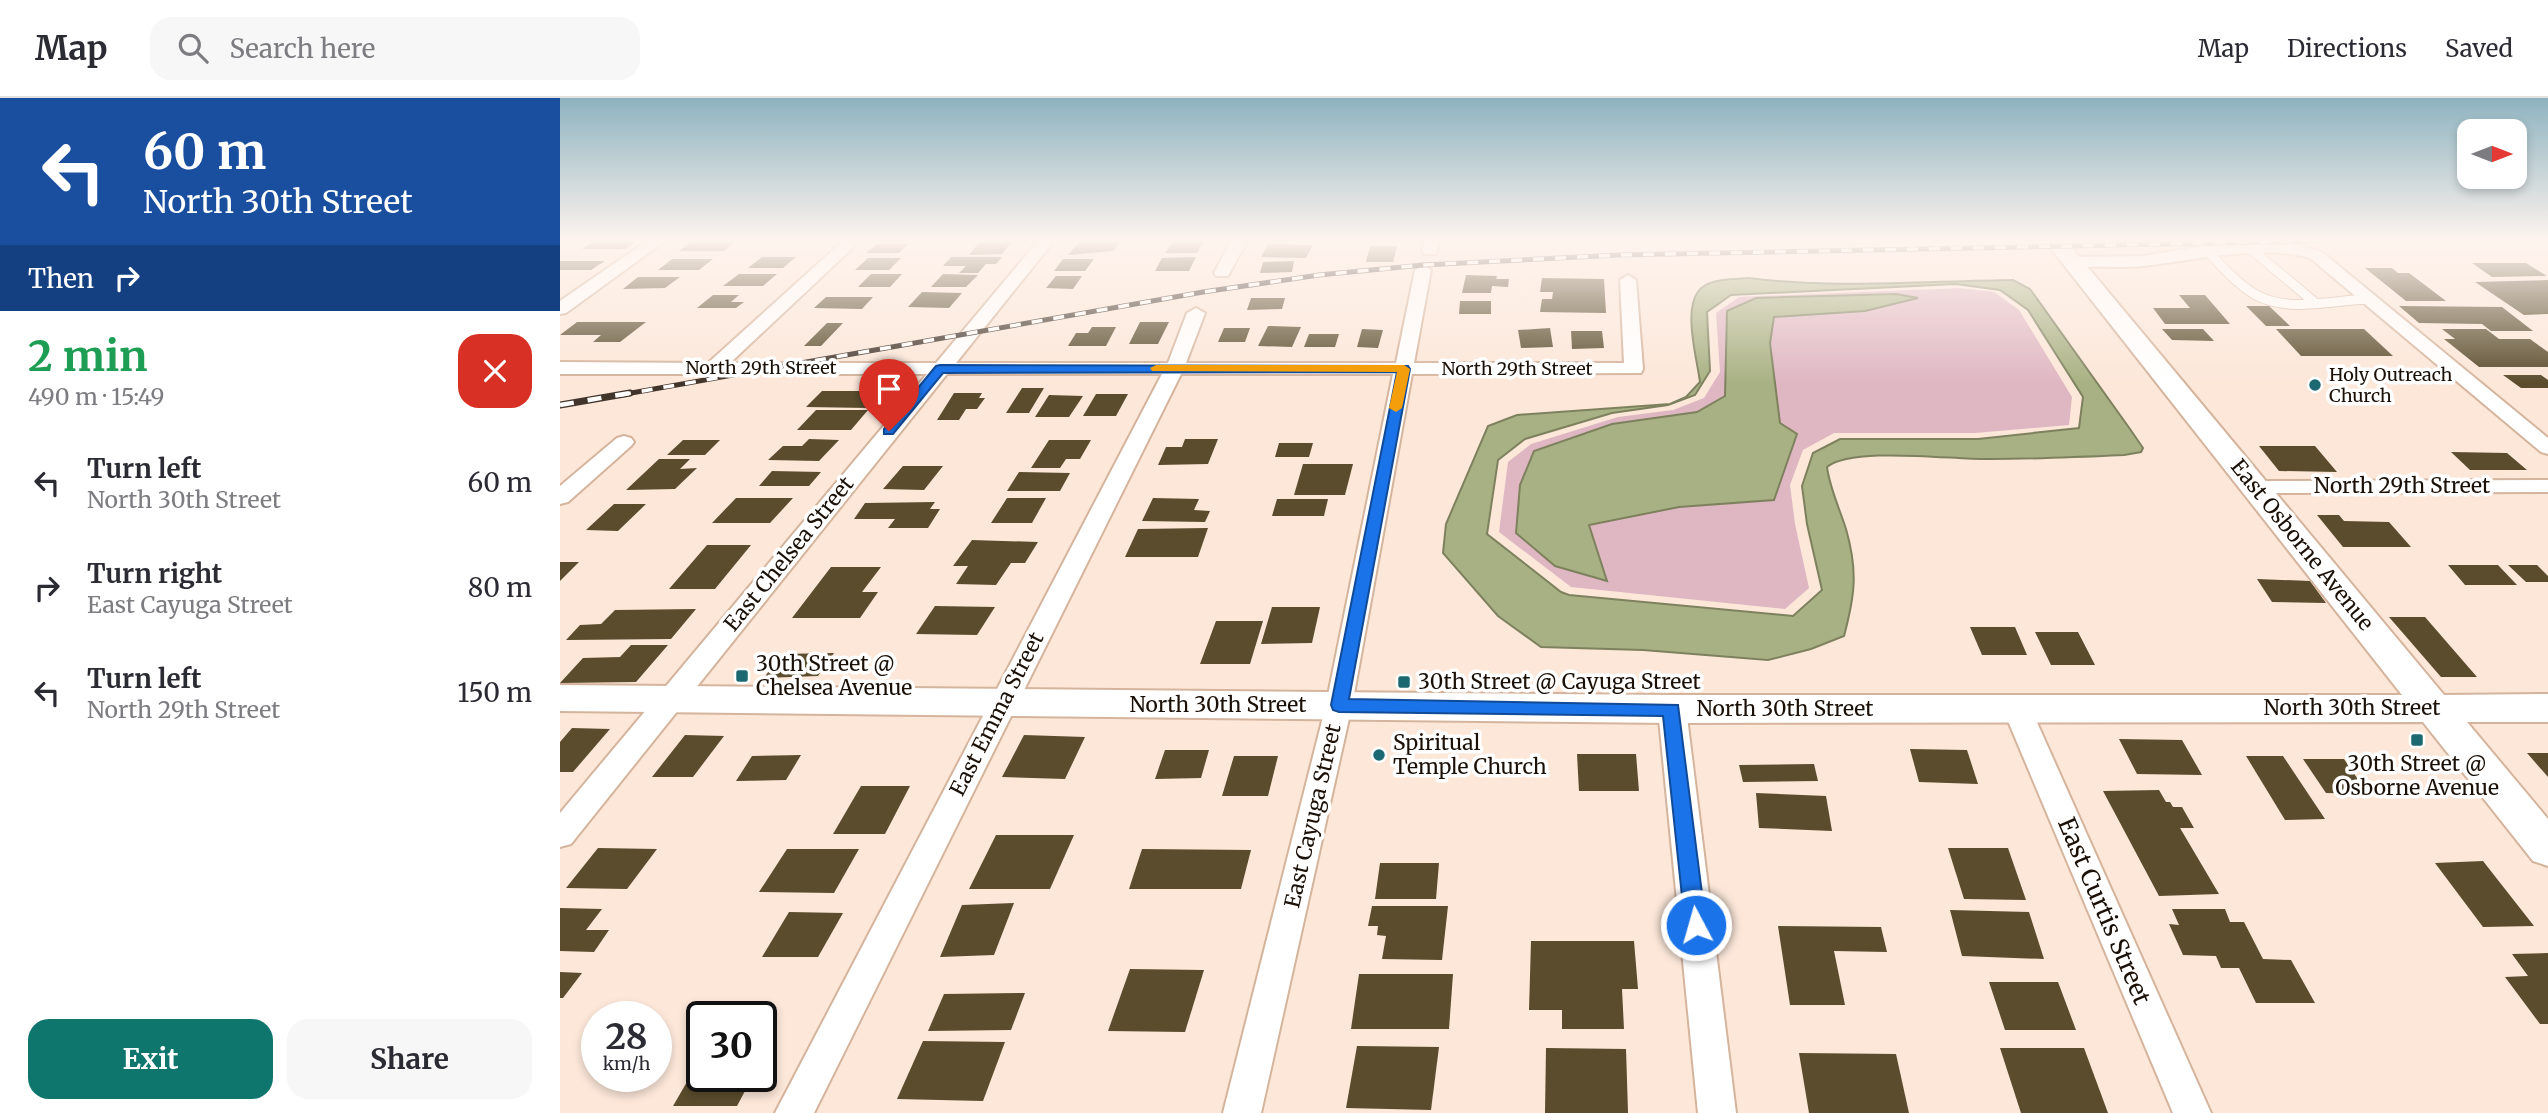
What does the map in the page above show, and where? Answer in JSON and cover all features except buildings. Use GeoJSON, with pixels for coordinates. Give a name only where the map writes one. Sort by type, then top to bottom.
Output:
{"type":"FeatureCollection","features":[{"type":"Feature","properties":{"kind":"street"},"geometry":{"type":"LineString","coordinates":[[560,309],[589,288]]}},
{"type":"Feature","properties":{"kind":"street"},"geometry":{"type":"LineString","coordinates":[[714,367],[800,288]]}},
{"type":"Feature","properties":{"kind":"street","name":"East Chelsea Street"},"geometry":{"type":"LineString","coordinates":[[560,835],[1007,288]]}},
{"type":"Feature","properties":{"kind":"street","name":"East Cayuga Street"},"geometry":{"type":"LineString","coordinates":[[1242,1113],[1339,705],[1421,288]]}},
{"type":"Feature","properties":{"kind":"street","name":"North 29th Street"},"geometry":{"type":"LineString","coordinates":[[560,368],[1634,369],[1629,288]]}},
{"type":"Feature","properties":{"kind":"street","name":"East Osborne Avenue"},"geometry":{"type":"LineString","coordinates":[[2094,288],[2548,849]]}},
{"type":"Feature","properties":{"kind":"street"},"geometry":{"type":"LineString","coordinates":[[2355,288],[2548,448]]}},
{"type":"Feature","properties":{"kind":"street","name":"East Emma Street"},"geometry":{"type":"LineString","coordinates":[[794,1113],[1175,368],[1196,313]]}},
{"type":"Feature","properties":{"kind":"street"},"geometry":{"type":"LineString","coordinates":[[560,498],[624,442]]}},
{"type":"Feature","properties":{"kind":"street","name":"North 29th Street"},"geometry":{"type":"LineString","coordinates":[[2255,487],[2548,486]]}},
{"type":"Feature","properties":{"kind":"street","name":"North 30th Street"},"geometry":{"type":"LineString","coordinates":[[560,698],[1002,705],[1672,709],[2548,708]]}},
{"type":"Feature","properties":{"kind":"street"},"geometry":{"type":"LineString","coordinates":[[1672,709],[1717,1113]]}},
{"type":"Feature","properties":{"kind":"street","name":"East Curtis Street"},"geometry":{"type":"LineString","coordinates":[[2017,709],[2192,1113]]}},
{"type":"Feature","properties":{"kind":"lane"},"geometry":{"type":"LineString","coordinates":[[2248,288],[2266,300],[2287,303],[2368,299]]}},
{"type":"Feature","properties":{"kind":"lane"},"geometry":{"type":"LineString","coordinates":[[2298,288],[2313,301]]}},
{"type":"Feature","properties":{"kind":"shaded area"},"geometry":{"type":"Polygon","coordinates":[[[1702,288],[1867,288],[1731,295],[1707,312],[1710,371],[1695,395],[1668,405],[1612,413],[1525,439],[1498,460],[1487,534],[1561,592],[1569,595],[1793,616],[1822,590],[1807,524],[1802,486],[1813,453],[1840,439],[1978,439],[2079,428],[2083,397],[2028,310],[2000,290],[1988,288],[2030,289],[2143,448],[2141,452],[2124,455],[2041,458],[1858,457],[1827,467],[1850,544],[1854,571],[1853,595],[1844,636],[1811,649],[1768,660],[1643,650],[1541,647],[1498,616],[1443,553],[1446,524],[1488,426],[1517,415],[1670,404],[1686,397],[1700,382],[1691,317],[1697,293],[1702,288]]]}},
{"type":"Feature","properties":{"kind":"shaded area"},"geometry":{"type":"Polygon","coordinates":[[[1950,288],[1994,292],[2019,310],[2072,397],[2069,425],[1975,433],[1834,433],[1803,450],[1790,485],[1795,524],[1809,588],[1785,609],[1571,587],[1499,532],[1508,462],[1531,444],[1618,417],[1673,410],[1704,398],[1720,372],[1716,313],[1739,297],[1950,288]]]}},
{"type":"Feature","properties":{"kind":"shaded area"},"geometry":{"type":"Polygon","coordinates":[[[1896,294],[1918,298],[1865,311],[1774,317],[1770,343],[1780,423],[1797,434],[1774,500],[1679,507],[1589,525],[1607,581],[1555,566],[1516,533],[1520,485],[1534,451],[1612,424],[1697,412],[1725,396],[1727,311],[1756,298],[1896,294]]]}},
{"type":"Feature","properties":{"kind":"railway"},"geometry":{"type":"LineString","coordinates":[[620,395],[1228,288]]}},
{"type":"Feature","properties":{"kind":"railway"},"geometry":{"type":"LineString","coordinates":[[560,405],[630,393]]}},
{"type":"Feature","properties":{"kind":"slow traffic"},"geometry":{"type":"LineString","coordinates":[[1156,368],[1404,369],[1396,408]]}},
{"type":"Feature","properties":{"kind":"place","name":"Holy Outreach Church"},"geometry":{"type":"Point","coordinates":[2315,385]}},
{"type":"Feature","properties":{"kind":"place","name":"30th Street @ Chelsea Avenue"},"geometry":{"type":"Point","coordinates":[742,676]}},
{"type":"Feature","properties":{"kind":"place","name":"30th Street @ Cayuga Street"},"geometry":{"type":"Point","coordinates":[1404,682]}},
{"type":"Feature","properties":{"kind":"place","name":"30th Street @ Osborne Avenue"},"geometry":{"type":"Point","coordinates":[2417,740]}},
{"type":"Feature","properties":{"kind":"place","name":"Spiritual Temple Church"},"geometry":{"type":"Point","coordinates":[1379,755]}},
{"type":"Feature","properties":{"kind":"route"},"geometry":{"type":"LineString","coordinates":[[889,431],[940,369],[1404,369],[1339,705],[1672,709],[1696,925]]}}]}
